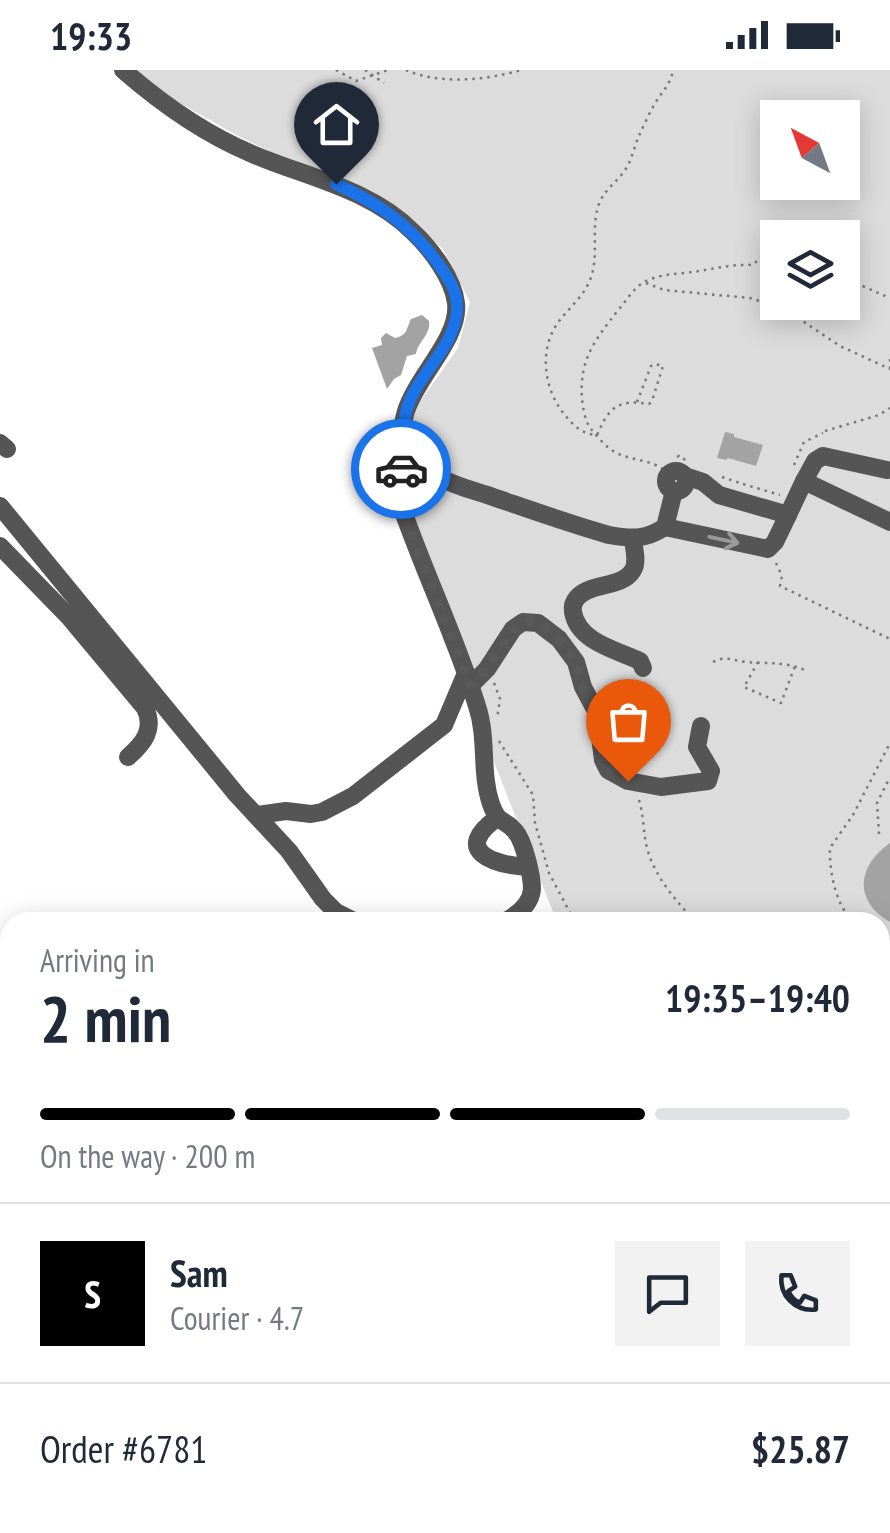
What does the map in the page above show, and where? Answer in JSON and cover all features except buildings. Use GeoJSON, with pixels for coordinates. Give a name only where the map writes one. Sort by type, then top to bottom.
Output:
{"type":"FeatureCollection","features":[{"type":"Feature","properties":{"kind":"street"},"geometry":{"type":"LineString","coordinates":[[123,70],[154,97],[220,140],[336,184],[373,202],[414,232],[441,267],[457,306],[448,340],[416,388],[406,412],[404,435],[413,455],[446,481],[582,528],[633,540],[665,528],[768,549],[775,542],[798,478],[823,456],[887,470]]}},
{"type":"Feature","properties":{"kind":"street"},"geometry":{"type":"LineString","coordinates":[[413,455],[394,484],[473,677],[482,723],[486,789],[497,818],[520,836],[532,886],[530,900],[520,912]]}},
{"type":"Feature","properties":{"kind":"street"},"geometry":{"type":"LineString","coordinates":[[798,478],[890,522]]}},
{"type":"Feature","properties":{"kind":"street"},"geometry":{"type":"LineString","coordinates":[[665,528],[676,480],[704,482],[719,495],[786,506]]}},
{"type":"Feature","properties":{"kind":"street"},"geometry":{"type":"LineString","coordinates":[[2,511],[237,795],[289,850],[336,912]]}},
{"type":"Feature","properties":{"kind":"street"},"geometry":{"type":"LineString","coordinates":[[633,540],[636,565],[630,575],[587,590],[576,598],[573,610],[580,628],[592,640],[640,661],[643,668]]}},
{"type":"Feature","properties":{"kind":"street"},"geometry":{"type":"LineString","coordinates":[[0,546],[69,616],[145,708],[150,727],[147,736],[128,757]]}},
{"type":"Feature","properties":{"kind":"street"},"geometry":{"type":"LineString","coordinates":[[258,815],[286,810],[322,812],[354,796],[444,725],[473,677],[522,622],[533,621],[548,629],[574,657],[582,687],[594,704],[604,764],[613,774],[661,787],[708,781],[712,770],[696,747],[701,726]]}},
{"type":"Feature","properties":{"kind":"street"},"geometry":{"type":"LineString","coordinates":[[497,818],[477,837],[480,851],[495,863],[528,866]]}},
{"type":"Feature","properties":{"kind":"path"},"geometry":{"type":"LineString","coordinates":[[336,70],[356,82],[388,70]]}},
{"type":"Feature","properties":{"kind":"path"},"geometry":{"type":"LineString","coordinates":[[365,70],[384,83]]}},
{"type":"Feature","properties":{"kind":"path"},"geometry":{"type":"LineString","coordinates":[[406,70],[438,78],[469,79],[521,70]]}},
{"type":"Feature","properties":{"kind":"path"},"geometry":{"type":"LineString","coordinates":[[597,436],[582,432],[573,424],[550,392],[546,356],[555,327],[580,299],[589,282],[596,259],[595,226],[603,194],[628,165],[673,70]]}},
{"type":"Feature","properties":{"kind":"path"},"geometry":{"type":"LineString","coordinates":[[676,480],[649,461],[616,453],[587,424],[581,378],[586,358],[612,318],[645,282],[679,272],[753,264],[760,257]]}},
{"type":"Feature","properties":{"kind":"path"},"geometry":{"type":"LineString","coordinates":[[645,282],[664,290],[750,298],[783,308],[840,346],[890,369],[890,354]]}},
{"type":"Feature","properties":{"kind":"path"},"geometry":{"type":"LineString","coordinates":[[860,284],[890,298]]}},
{"type":"Feature","properties":{"kind":"path"},"geometry":{"type":"LineString","coordinates":[[597,436],[609,412],[626,402],[649,404],[652,401],[663,366],[651,366],[637,402]]}},
{"type":"Feature","properties":{"kind":"path"},"geometry":{"type":"LineString","coordinates":[[798,478],[804,442],[838,426],[879,416],[890,408]]}},
{"type":"Feature","properties":{"kind":"path"},"geometry":{"type":"LineString","coordinates":[[814,462],[812,446],[823,433]]}},
{"type":"Feature","properties":{"kind":"path"},"geometry":{"type":"LineString","coordinates":[[743,484],[786,506]]}},
{"type":"Feature","properties":{"kind":"path"},"geometry":{"type":"LineString","coordinates":[[768,549],[782,576],[780,586],[890,639]]}},
{"type":"Feature","properties":{"kind":"path"},"geometry":{"type":"LineString","coordinates":[[713,662],[724,657],[779,662],[805,670]]}},
{"type":"Feature","properties":{"kind":"path"},"geometry":{"type":"LineString","coordinates":[[758,662],[744,687],[780,703],[794,666]]}},
{"type":"Feature","properties":{"kind":"path"},"geometry":{"type":"LineString","coordinates":[[473,677],[488,675],[500,695],[495,727]]}},
{"type":"Feature","properties":{"kind":"path"},"geometry":{"type":"LineString","coordinates":[[496,734],[534,796],[535,823],[549,872],[570,912]]}},
{"type":"Feature","properties":{"kind":"path"},"geometry":{"type":"LineString","coordinates":[[845,912],[836,890],[829,855],[831,845],[853,815],[890,742]]}},
{"type":"Feature","properties":{"kind":"path"},"geometry":{"type":"LineString","coordinates":[[879,834],[877,804],[890,777]]}},
{"type":"Feature","properties":{"kind":"path"},"geometry":{"type":"LineString","coordinates":[[628,781],[642,808],[646,845],[654,865],[664,885],[687,912]]}},
{"type":"Feature","properties":{"kind":"shaded area"},"geometry":{"type":"Polygon","coordinates":[[[136,70],[890,70],[890,912],[553,912],[445,645],[387,473],[388,442],[458,348],[470,302],[443,249],[409,220],[236,135],[171,98],[136,70]]]}},
{"type":"Feature","properties":{"kind":"shaded area"},"geometry":{"type":"Polygon","coordinates":[[[422,315],[429,321],[426,334],[416,354],[407,356],[401,375],[387,389],[372,348],[382,345],[381,338],[386,333],[395,338],[402,335],[411,319],[422,315]]]}},
{"type":"Feature","properties":{"kind":"shaded area"},"geometry":{"type":"Polygon","coordinates":[[[725,432],[763,445],[756,466],[717,458],[725,432]]]}},
{"type":"Feature","properties":{"kind":"shaded area"},"geometry":{"type":"Polygon","coordinates":[[[890,843],[890,912],[876,912],[865,894],[866,873],[890,843]]]}},
{"type":"Feature","properties":{"kind":"way so far"},"geometry":{"type":"LineString","coordinates":[[401,469],[394,479],[397,496],[470,686],[517,626],[533,621],[543,626],[564,644],[576,662],[582,687],[597,712],[604,764],[628,781]]}},
{"type":"Feature","properties":{"kind":"route"},"geometry":{"type":"LineString","coordinates":[[336,184],[373,202],[414,232],[454,291],[457,306],[453,328],[406,412],[404,435],[413,455],[401,469]]}}]}
